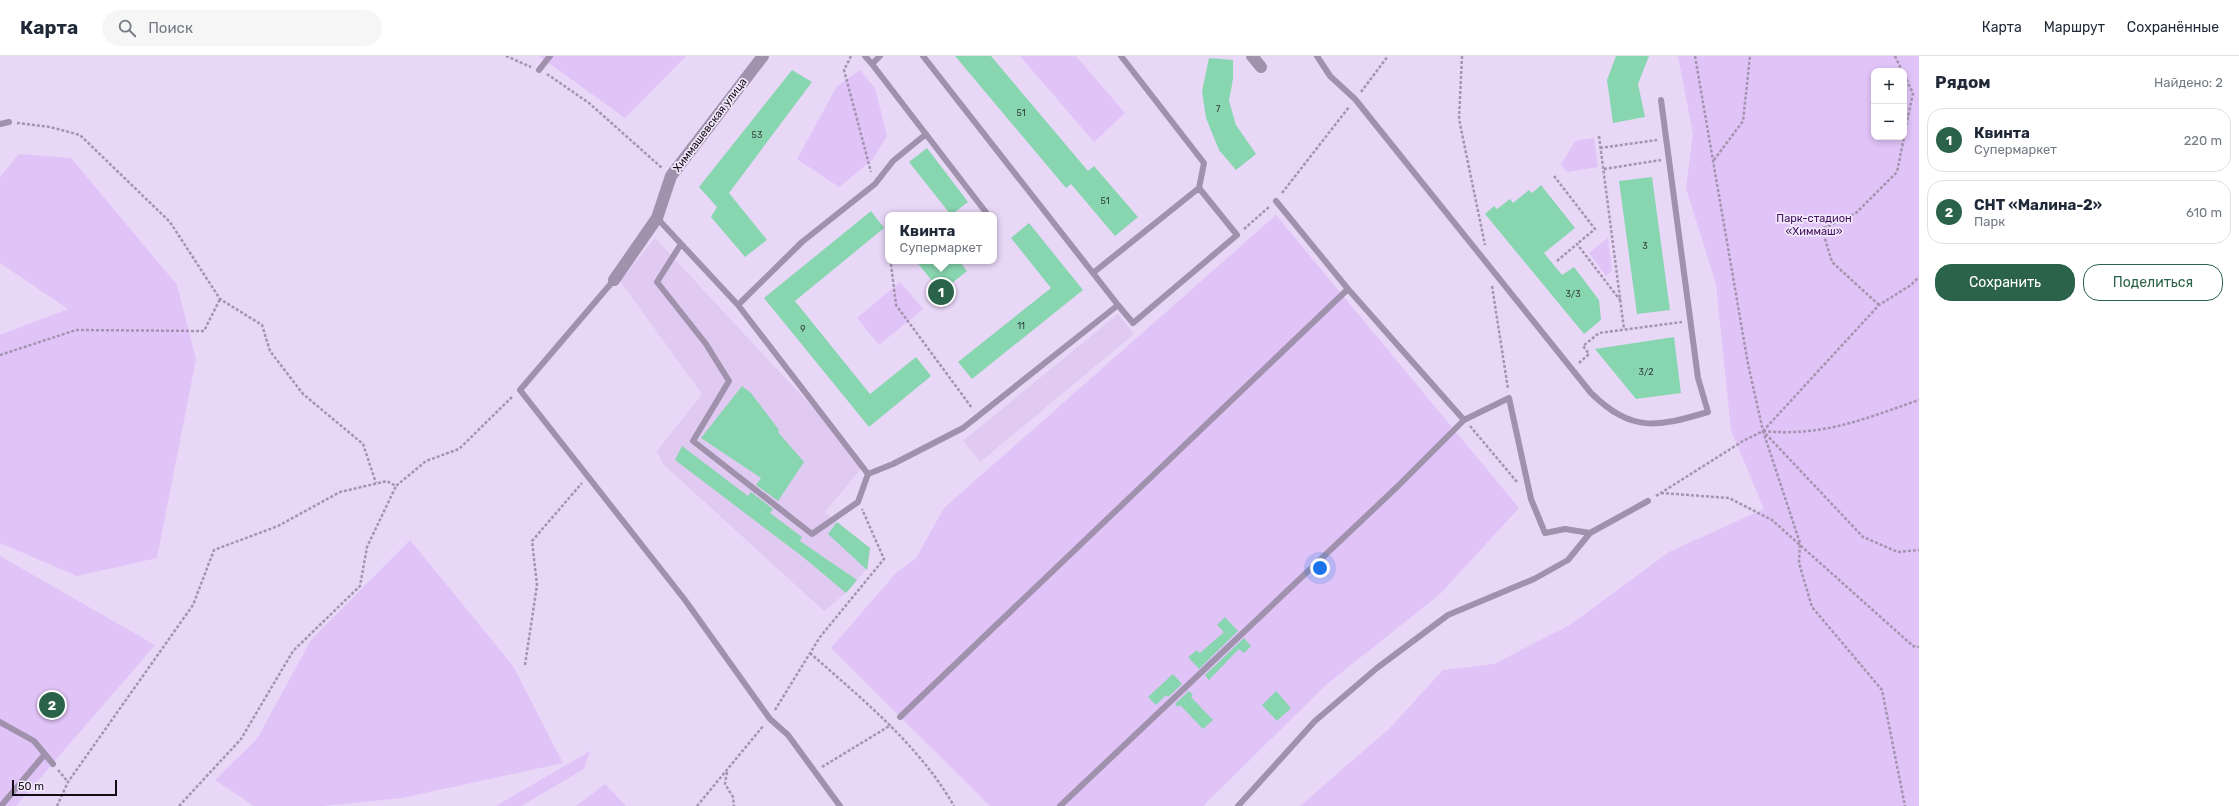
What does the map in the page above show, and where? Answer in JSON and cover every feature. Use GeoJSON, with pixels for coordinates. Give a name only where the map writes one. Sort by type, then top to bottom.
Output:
{"type":"FeatureCollection","features":[{"type":"Feature","properties":{"kind":"street","name":"Химмашевская улица"},"geometry":{"type":"LineString","coordinates":[[614,280],[657,218],[671,176],[763,56]]}},
{"type":"Feature","properties":{"kind":"street"},"geometry":{"type":"LineString","coordinates":[[1252,56],[1261,67]]}},
{"type":"Feature","properties":{"kind":"lane"},"geometry":{"type":"LineString","coordinates":[[539,70],[550,56]]}},
{"type":"Feature","properties":{"kind":"lane"},"geometry":{"type":"LineString","coordinates":[[865,56],[986,212]]}},
{"type":"Feature","properties":{"kind":"lane"},"geometry":{"type":"LineString","coordinates":[[872,64],[880,56]]}},
{"type":"Feature","properties":{"kind":"lane"},"geometry":{"type":"LineString","coordinates":[[923,56],[1133,323],[1237,235],[1199,188]]}},
{"type":"Feature","properties":{"kind":"lane"},"geometry":{"type":"LineString","coordinates":[[1093,272],[1199,188],[1204,163],[1121,56]]}},
{"type":"Feature","properties":{"kind":"lane"},"geometry":{"type":"LineString","coordinates":[[1317,56],[1330,76],[1355,99],[1572,369],[1604,405],[1621,417],[1643,424],[1674,422],[1708,412],[1698,378],[1661,100]]}},
{"type":"Feature","properties":{"kind":"lane"},"geometry":{"type":"LineString","coordinates":[[0,124],[9,122]]}},
{"type":"Feature","properties":{"kind":"lane"},"geometry":{"type":"LineString","coordinates":[[738,305],[802,242],[875,184],[893,161],[926,134]]}},
{"type":"Feature","properties":{"kind":"lane"},"geometry":{"type":"LineString","coordinates":[[1276,201],[1348,289],[1464,420]]}},
{"type":"Feature","properties":{"kind":"lane"},"geometry":{"type":"LineString","coordinates":[[657,218],[738,305],[868,474]]}},
{"type":"Feature","properties":{"kind":"lane"},"geometry":{"type":"LineString","coordinates":[[681,244],[657,282],[706,344],[729,381],[693,441],[812,534],[858,502],[868,474],[893,464],[963,428],[1118,305]]}},
{"type":"Feature","properties":{"kind":"lane"},"geometry":{"type":"LineString","coordinates":[[614,280],[520,390],[685,600],[770,719],[788,735],[840,806]]}},
{"type":"Feature","properties":{"kind":"lane"},"geometry":{"type":"LineString","coordinates":[[900,716],[1348,289]]}},
{"type":"Feature","properties":{"kind":"lane"},"geometry":{"type":"LineString","coordinates":[[1060,806],[1397,488],[1464,420],[1509,398],[1531,499],[1545,533],[1566,529],[1590,533]]}},
{"type":"Feature","properties":{"kind":"lane"},"geometry":{"type":"LineString","coordinates":[[1238,806],[1315,721],[1377,668],[1448,615],[1534,579],[1568,560],[1590,533],[1648,501]]}},
{"type":"Feature","properties":{"kind":"lane"},"geometry":{"type":"LineString","coordinates":[[0,722],[34,741],[53,764]]}},
{"type":"Feature","properties":{"kind":"lane"},"geometry":{"type":"LineString","coordinates":[[1,806],[45,754]]}},
{"type":"Feature","properties":{"kind":"path"},"geometry":{"type":"LineString","coordinates":[[506,56],[550,75],[589,103],[671,176]]}},
{"type":"Feature","properties":{"kind":"path"},"geometry":{"type":"LineString","coordinates":[[851,56],[844,70],[875,184]]}},
{"type":"Feature","properties":{"kind":"path"},"geometry":{"type":"LineString","coordinates":[[1237,235],[1276,201],[1388,56]]}},
{"type":"Feature","properties":{"kind":"path"},"geometry":{"type":"LineString","coordinates":[[1462,56],[1459,119],[1488,265],[1509,398]]}},
{"type":"Feature","properties":{"kind":"path"},"geometry":{"type":"LineString","coordinates":[[1695,56],[1748,364],[1763,431],[1800,543],[1799,563],[1812,607],[1882,690],[1905,806]]}},
{"type":"Feature","properties":{"kind":"path"},"geometry":{"type":"LineString","coordinates":[[1714,160],[1743,121],[1750,56]]}},
{"type":"Feature","properties":{"kind":"path"},"geometry":{"type":"LineString","coordinates":[[1895,56],[1901,68]]}},
{"type":"Feature","properties":{"kind":"path"},"geometry":{"type":"LineString","coordinates":[[1907,81],[1913,93],[1907,122]]}},
{"type":"Feature","properties":{"kind":"path"},"geometry":{"type":"LineString","coordinates":[[9,122],[50,127],[80,135],[170,222],[220,299],[262,325],[270,351],[303,394],[363,444],[376,483]]}},
{"type":"Feature","properties":{"kind":"path"},"geometry":{"type":"LineString","coordinates":[[1599,136],[1624,329]]}},
{"type":"Feature","properties":{"kind":"path"},"geometry":{"type":"LineString","coordinates":[[1600,148],[1666,139]]}},
{"type":"Feature","properties":{"kind":"path"},"geometry":{"type":"LineString","coordinates":[[1879,305],[1832,262],[1822,229],[1856,213],[1897,172],[1903,140]]}},
{"type":"Feature","properties":{"kind":"path"},"geometry":{"type":"LineString","coordinates":[[1604,169],[1668,158]]}},
{"type":"Feature","properties":{"kind":"path"},"geometry":{"type":"LineString","coordinates":[[1554,176],[1595,229],[1557,261]]}},
{"type":"Feature","properties":{"kind":"path"},"geometry":{"type":"LineString","coordinates":[[1577,244],[1621,300]]}},
{"type":"Feature","properties":{"kind":"path"},"geometry":{"type":"LineString","coordinates":[[891,264],[896,305],[978,417]]}},
{"type":"Feature","properties":{"kind":"path"},"geometry":{"type":"LineString","coordinates":[[1648,501],[1742,441],[1763,431],[1879,305],[1911,285],[1919,278]]}},
{"type":"Feature","properties":{"kind":"path"},"geometry":{"type":"LineString","coordinates":[[0,355],[76,330],[204,331],[220,299]]}},
{"type":"Feature","properties":{"kind":"path"},"geometry":{"type":"LineString","coordinates":[[1572,369],[1589,354],[1582,346],[1599,333],[1691,321]]}},
{"type":"Feature","properties":{"kind":"path"},"geometry":{"type":"LineString","coordinates":[[179,806],[241,739],[293,651],[360,586],[367,547],[396,486],[426,461],[459,449],[520,390]]}},
{"type":"Feature","properties":{"kind":"path"},"geometry":{"type":"LineString","coordinates":[[1763,431],[1789,434],[1838,428],[1919,400]]}},
{"type":"Feature","properties":{"kind":"path"},"geometry":{"type":"LineString","coordinates":[[1464,420],[1531,499]]}},
{"type":"Feature","properties":{"kind":"path"},"geometry":{"type":"LineString","coordinates":[[1763,431],[1863,537],[1898,552],[1919,550]]}},
{"type":"Feature","properties":{"kind":"path"},"geometry":{"type":"LineString","coordinates":[[525,665],[537,585],[532,541],[588,476]]}},
{"type":"Feature","properties":{"kind":"path"},"geometry":{"type":"LineString","coordinates":[[56,806],[68,782],[193,605],[214,550],[278,526],[340,492],[387,481],[396,486]]}},
{"type":"Feature","properties":{"kind":"path"},"geometry":{"type":"LineString","coordinates":[[1660,493],[1729,498],[1772,520],[1800,543],[1914,646],[1919,647]]}},
{"type":"Feature","properties":{"kind":"path"},"geometry":{"type":"LineString","coordinates":[[697,806],[770,719],[820,637],[884,559],[858,502]]}},
{"type":"Feature","properties":{"kind":"path"},"geometry":{"type":"LineString","coordinates":[[810,653],[891,725],[945,790],[954,806]]}},
{"type":"Feature","properties":{"kind":"path"},"geometry":{"type":"LineString","coordinates":[[815,772],[891,725],[900,716]]}},
{"type":"Feature","properties":{"kind":"path"},"geometry":{"type":"LineString","coordinates":[[53,764],[68,782]]}},
{"type":"Feature","properties":{"kind":"path"},"geometry":{"type":"LineString","coordinates":[[727,772],[725,784],[733,797],[734,806]]}},
{"type":"Feature","properties":{"kind":"shaded area"},"geometry":{"type":"Polygon","coordinates":[[[655,238],[865,464],[825,512],[870,548],[868,567],[846,593],[824,611],[663,464],[657,451],[702,394],[620,281],[655,238]]]}},
{"type":"Feature","properties":{"kind":"shaded area"},"geometry":{"type":"Polygon","coordinates":[[[1118,314],[1134,334],[980,462],[963,441],[1118,314]]]}},
{"type":"Feature","properties":{"kind":"green space"},"geometry":{"type":"Polygon","coordinates":[[[539,56],[686,56],[625,118],[539,56]]]}},
{"type":"Feature","properties":{"kind":"green space"},"geometry":{"type":"Polygon","coordinates":[[[1020,56],[1076,56],[1125,113],[1094,142],[1020,56]]]}},
{"type":"Feature","properties":{"kind":"green space","name":"Парк-стадион «Химмаш»"},"geometry":{"type":"Polygon","coordinates":[[[1678,56],[1919,56],[1919,806],[1300,806],[1390,728],[1443,670],[1494,664],[1570,625],[1669,552],[1764,509],[1731,430],[1716,284],[1686,188],[1693,134],[1678,56]]]}},
{"type":"Feature","properties":{"kind":"green space"},"geometry":{"type":"Polygon","coordinates":[[[860,70],[875,88],[887,136],[872,160],[839,187],[797,159],[837,86],[860,70]]]}},
{"type":"Feature","properties":{"kind":"green space"},"geometry":{"type":"Polygon","coordinates":[[[1594,138],[1598,167],[1567,172],[1561,165],[1575,141],[1594,138]]]}},
{"type":"Feature","properties":{"kind":"green space"},"geometry":{"type":"Polygon","coordinates":[[[19,154],[71,158],[177,285],[196,359],[157,558],[77,576],[0,543],[0,335],[68,309],[0,263],[0,177],[19,154]]]}},
{"type":"Feature","properties":{"kind":"green space"},"geometry":{"type":"Polygon","coordinates":[[[1276,215],[1519,508],[1440,594],[1327,684],[1203,806],[990,806],[831,648],[896,573],[916,558],[944,508],[1276,215]]]}},
{"type":"Feature","properties":{"kind":"green space"},"geometry":{"type":"Polygon","coordinates":[[[1608,238],[1612,271],[1606,276],[1589,253],[1608,238]]]}},
{"type":"Feature","properties":{"kind":"green space"},"geometry":{"type":"Polygon","coordinates":[[[900,282],[923,309],[879,345],[857,318],[900,282]]]}},
{"type":"Feature","properties":{"kind":"green space"},"geometry":{"type":"Polygon","coordinates":[[[410,540],[513,666],[563,763],[402,798],[324,806],[254,806],[215,780],[257,739],[311,640],[410,540]]]}},
{"type":"Feature","properties":{"kind":"green space"},"geometry":{"type":"Polygon","coordinates":[[[0,556],[155,645],[16,806],[0,806],[0,556]]]}},
{"type":"Feature","properties":{"kind":"green space"},"geometry":{"type":"Polygon","coordinates":[[[590,751],[584,769],[521,806],[496,806],[590,751]]]}},
{"type":"Feature","properties":{"kind":"green space"},"geometry":{"type":"Polygon","coordinates":[[[605,784],[626,806],[576,806],[605,784]]]}},
{"type":"Feature","properties":{"kind":"building"},"geometry":{"type":"Polygon","coordinates":[[[955,56],[991,56],[1088,171],[1094,166],[1138,217],[1115,236],[1071,184],[1066,188],[955,56]]]}},
{"type":"Feature","properties":{"kind":"building"},"geometry":{"type":"Polygon","coordinates":[[[1616,56],[1649,56],[1638,84],[1645,117],[1613,123],[1607,80],[1616,56]]]}},
{"type":"Feature","properties":{"kind":"building"},"geometry":{"type":"Polygon","coordinates":[[[1209,58],[1233,60],[1233,79],[1229,101],[1236,125],[1256,154],[1236,170],[1219,150],[1206,118],[1202,91],[1209,58]]]}},
{"type":"Feature","properties":{"kind":"building"},"geometry":{"type":"Polygon","coordinates":[[[792,70],[812,82],[729,193],[767,240],[745,257],[711,217],[717,207],[699,187],[792,70]]]}},
{"type":"Feature","properties":{"kind":"building"},"geometry":{"type":"Polygon","coordinates":[[[927,148],[968,202],[955,212],[949,212],[909,162],[927,148]]]}},
{"type":"Feature","properties":{"kind":"building"},"geometry":{"type":"Polygon","coordinates":[[[1652,177],[1670,310],[1637,314],[1619,181],[1652,177]]]}},
{"type":"Feature","properties":{"kind":"building"},"geometry":{"type":"Polygon","coordinates":[[[1541,185],[1575,228],[1544,253],[1562,275],[1574,267],[1599,300],[1601,320],[1584,334],[1485,214],[1494,206],[1497,209],[1510,199],[1513,203],[1529,190],[1532,193],[1541,185]]]}},
{"type":"Feature","properties":{"kind":"building"},"geometry":{"type":"Polygon","coordinates":[[[871,211],[884,228],[795,301],[870,394],[916,357],[931,376],[869,427],[764,298],[871,211]]]}},
{"type":"Feature","properties":{"kind":"building"},"geometry":{"type":"Polygon","coordinates":[[[1029,223],[1083,290],[972,379],[958,362],[1051,288],[1011,238],[1029,223]]]}},
{"type":"Feature","properties":{"kind":"building"},"geometry":{"type":"Polygon","coordinates":[[[918,264],[961,264],[967,271],[941,292],[918,264]]]}},
{"type":"Feature","properties":{"kind":"building"},"geometry":{"type":"Polygon","coordinates":[[[1674,337],[1681,393],[1636,399],[1595,349],[1674,337]]]}},
{"type":"Feature","properties":{"kind":"building"},"geometry":{"type":"Polygon","coordinates":[[[742,386],[751,393],[779,430],[778,432],[804,462],[778,501],[756,485],[761,478],[701,438],[742,386]]]}},
{"type":"Feature","properties":{"kind":"building"},"geometry":{"type":"Polygon","coordinates":[[[682,446],[748,496],[751,492],[773,509],[770,513],[802,537],[800,541],[857,580],[846,593],[803,557],[675,460],[682,446]]]}},
{"type":"Feature","properties":{"kind":"building"},"geometry":{"type":"Polygon","coordinates":[[[837,522],[870,548],[867,570],[828,534],[837,522]]]}},
{"type":"Feature","properties":{"kind":"building"},"geometry":{"type":"Polygon","coordinates":[[[1225,617],[1238,631],[1199,669],[1188,657],[1197,650],[1200,653],[1224,632],[1217,625],[1225,617]]]}},
{"type":"Feature","properties":{"kind":"building"},"geometry":{"type":"Polygon","coordinates":[[[1244,638],[1251,646],[1244,653],[1239,649],[1209,680],[1205,675],[1244,638]]]}},
{"type":"Feature","properties":{"kind":"building"},"geometry":{"type":"Polygon","coordinates":[[[1173,674],[1182,684],[1168,697],[1166,695],[1156,705],[1148,697],[1173,674]]]}},
{"type":"Feature","properties":{"kind":"building"},"geometry":{"type":"Polygon","coordinates":[[[1189,691],[1193,695],[1191,697],[1213,720],[1203,729],[1180,705],[1178,707],[1175,704],[1189,691]]]}},
{"type":"Feature","properties":{"kind":"building"},"geometry":{"type":"Polygon","coordinates":[[[1276,691],[1291,708],[1277,721],[1262,705],[1276,691]]]}},
{"type":"Feature","properties":{"kind":"place","name":"Квинта"},"geometry":{"type":"Point","coordinates":[941,292]}},
{"type":"Feature","properties":{"kind":"place","name":"СНТ «Малина-2»"},"geometry":{"type":"Point","coordinates":[52,705]}}]}
